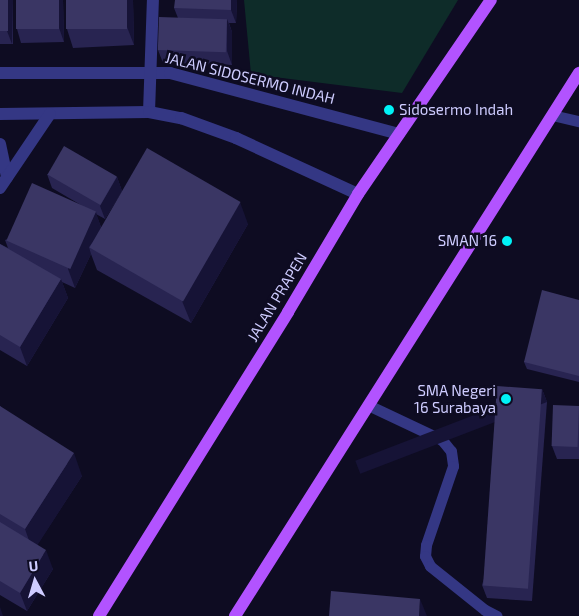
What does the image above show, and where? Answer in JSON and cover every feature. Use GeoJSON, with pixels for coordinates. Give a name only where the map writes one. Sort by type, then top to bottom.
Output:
{"type":"FeatureCollection","features":[{"type":"Feature","properties":{"kind":"main road","name":"JALAN PRAPEN"},"geometry":{"type":"LineString","coordinates":[[99,616],[288,312],[358,194],[491,0]]}},
{"type":"Feature","properties":{"kind":"main road"},"geometry":{"type":"LineString","coordinates":[[235,616],[579,73]]}},
{"type":"Feature","properties":{"kind":"street"},"geometry":{"type":"LineString","coordinates":[[149,112],[152,71],[153,0]]}},
{"type":"Feature","properties":{"kind":"street","name":"JALAN SIDOSERMO INDAH"},"geometry":{"type":"LineString","coordinates":[[0,73],[152,71],[212,82],[399,134]]}},
{"type":"Feature","properties":{"kind":"street"},"geometry":{"type":"LineString","coordinates":[[0,114],[149,112],[180,118],[236,138],[358,194]]}},
{"type":"Feature","properties":{"kind":"street"},"geometry":{"type":"LineString","coordinates":[[0,188],[50,114]]}},
{"type":"Feature","properties":{"kind":"street"},"geometry":{"type":"LineString","coordinates":[[0,144],[7,177]]}},
{"type":"Feature","properties":{"kind":"lane"},"geometry":{"type":"LineString","coordinates":[[552,114],[579,121]]}},
{"type":"Feature","properties":{"kind":"lane"},"geometry":{"type":"LineString","coordinates":[[368,405],[442,440],[451,451],[453,466],[426,545],[425,556],[430,566],[485,610],[497,616]]}},
{"type":"Feature","properties":{"kind":"green space"},"geometry":{"type":"Polygon","coordinates":[[[244,0],[458,0],[402,93],[251,74],[244,0]]]}},
{"type":"Feature","properties":{"kind":"building"},"geometry":{"type":"Polygon","coordinates":[[[0,0],[8,0],[8,31],[0,31],[0,0]]]}},
{"type":"Feature","properties":{"kind":"building"},"geometry":{"type":"Polygon","coordinates":[[[16,0],[59,0],[59,29],[16,29],[16,0]]]}},
{"type":"Feature","properties":{"kind":"building"},"geometry":{"type":"Polygon","coordinates":[[[66,0],[127,0],[127,29],[66,29],[66,0]]]}},
{"type":"Feature","properties":{"kind":"building"},"geometry":{"type":"Polygon","coordinates":[[[175,0],[231,0],[231,10],[174,8],[175,0]]]}},
{"type":"Feature","properties":{"kind":"building"},"geometry":{"type":"Polygon","coordinates":[[[159,17],[227,19],[226,52],[158,50],[159,17]]]}},
{"type":"Feature","properties":{"kind":"building"},"geometry":{"type":"Polygon","coordinates":[[[64,146],[117,176],[100,205],[48,175],[64,146]]]}},
{"type":"Feature","properties":{"kind":"building"},"geometry":{"type":"Polygon","coordinates":[[[147,148],[241,202],[183,302],[90,248],[147,148]]]}},
{"type":"Feature","properties":{"kind":"building"},"geometry":{"type":"Polygon","coordinates":[[[32,183],[96,211],[70,269],[6,241],[32,183]]]}},
{"type":"Feature","properties":{"kind":"building"},"geometry":{"type":"Polygon","coordinates":[[[0,244],[61,279],[20,347],[0,335],[0,244]]]}},
{"type":"Feature","properties":{"kind":"building"},"geometry":{"type":"Polygon","coordinates":[[[542,290],[579,300],[579,376],[524,362],[542,290]]]}},
{"type":"Feature","properties":{"kind":"building"},"geometry":{"type":"Polygon","coordinates":[[[497,386],[542,389],[528,589],[483,586],[497,386]]]}},
{"type":"Feature","properties":{"kind":"building"},"geometry":{"type":"Polygon","coordinates":[[[553,405],[579,406],[578,447],[552,446],[553,405]]]}},
{"type":"Feature","properties":{"kind":"building"},"geometry":{"type":"Polygon","coordinates":[[[0,406],[74,453],[25,529],[0,514],[0,406]]]}},
{"type":"Feature","properties":{"kind":"building"},"geometry":{"type":"Polygon","coordinates":[[[0,522],[46,550],[20,593],[0,581],[0,522]]]}},
{"type":"Feature","properties":{"kind":"building"},"geometry":{"type":"Polygon","coordinates":[[[331,591],[420,599],[419,616],[329,616],[331,591]]]}},
{"type":"Feature","properties":{"kind":"place","name":"Sidosermo Indah"},"geometry":{"type":"Point","coordinates":[389,110]}},
{"type":"Feature","properties":{"kind":"place","name":"SMAN 16"},"geometry":{"type":"Point","coordinates":[507,241]}},
{"type":"Feature","properties":{"kind":"place","name":"SMA Negeri 16 Surabaya"},"geometry":{"type":"Point","coordinates":[506,399]}}]}
